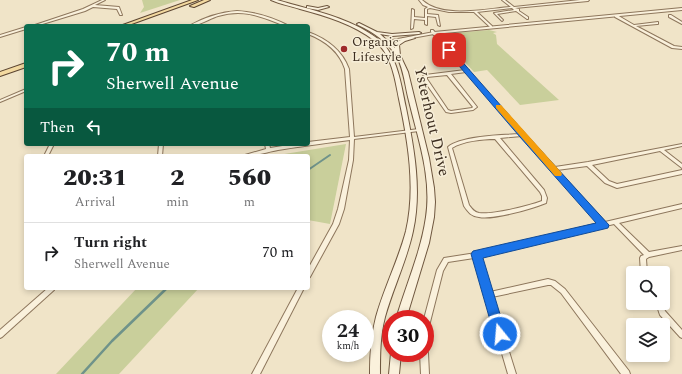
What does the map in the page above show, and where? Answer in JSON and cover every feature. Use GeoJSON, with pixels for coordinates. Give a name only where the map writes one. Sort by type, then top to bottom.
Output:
{"type":"FeatureCollection","features":[{"type":"Feature","properties":{"kind":"main road"},"geometry":{"type":"LineString","coordinates":[[128,24],[195,0]]}},
{"type":"Feature","properties":{"kind":"main road","name":"Ysterhout Drive"},"geometry":{"type":"LineString","coordinates":[[273,0],[349,25],[382,41],[393,64],[413,157],[414,201],[405,248],[383,307],[378,329],[375,374]]}},
{"type":"Feature","properties":{"kind":"main road","name":"Ysterhout Drive"},"geometry":{"type":"LineString","coordinates":[[285,0],[364,27],[398,56],[403,65],[429,173],[430,210],[421,256],[404,310]]}},
{"type":"Feature","properties":{"kind":"main road"},"geometry":{"type":"LineString","coordinates":[[141,24],[207,1]]}},
{"type":"Feature","properties":{"kind":"main road"},"geometry":{"type":"LineString","coordinates":[[308,7],[318,9],[329,8],[332,15]]}},
{"type":"Feature","properties":{"kind":"main road"},"geometry":{"type":"LineString","coordinates":[[364,27],[392,35],[420,34]]}},
{"type":"Feature","properties":{"kind":"main road"},"geometry":{"type":"LineString","coordinates":[[398,56],[396,47],[400,42],[420,34]]}},
{"type":"Feature","properties":{"kind":"main road"},"geometry":{"type":"LineString","coordinates":[[0,69],[24,61]]}},
{"type":"Feature","properties":{"kind":"main road"},"geometry":{"type":"LineString","coordinates":[[0,74],[24,66]]}},
{"type":"Feature","properties":{"kind":"main road"},"geometry":{"type":"LineString","coordinates":[[394,374],[395,362]]}},
{"type":"Feature","properties":{"kind":"street"},"geometry":{"type":"LineString","coordinates":[[39,24],[93,6],[104,0]]}},
{"type":"Feature","properties":{"kind":"street"},"geometry":{"type":"LineString","coordinates":[[420,0],[430,7],[449,11],[475,12],[588,0]]}},
{"type":"Feature","properties":{"kind":"street"},"geometry":{"type":"LineString","coordinates":[[503,0],[527,18]]}},
{"type":"Feature","properties":{"kind":"street"},"geometry":{"type":"LineString","coordinates":[[544,0],[549,3]]}},
{"type":"Feature","properties":{"kind":"street"},"geometry":{"type":"LineString","coordinates":[[93,6],[118,8],[122,14]]}},
{"type":"Feature","properties":{"kind":"street"},"geometry":{"type":"LineString","coordinates":[[426,24],[426,9],[430,7]]}},
{"type":"Feature","properties":{"kind":"street"},"geometry":{"type":"LineString","coordinates":[[382,41],[433,32],[682,9]]}},
{"type":"Feature","properties":{"kind":"street"},"geometry":{"type":"LineString","coordinates":[[412,28],[413,10]]}},
{"type":"Feature","properties":{"kind":"street"},"geometry":{"type":"LineString","coordinates":[[502,20],[495,13],[518,10]]}},
{"type":"Feature","properties":{"kind":"street"},"geometry":{"type":"LineString","coordinates":[[437,11],[439,25]]}},
{"type":"Feature","properties":{"kind":"street"},"geometry":{"type":"LineString","coordinates":[[195,24],[220,15],[241,12],[257,15],[282,24]]}},
{"type":"Feature","properties":{"kind":"street"},"geometry":{"type":"LineString","coordinates":[[475,12],[492,27]]}},
{"type":"Feature","properties":{"kind":"street"},"geometry":{"type":"LineString","coordinates":[[413,18],[437,16]]}},
{"type":"Feature","properties":{"kind":"street"},"geometry":{"type":"LineString","coordinates":[[616,16],[673,46],[682,48]]}},
{"type":"Feature","properties":{"kind":"street"},"geometry":{"type":"LineString","coordinates":[[670,16],[682,23]]}},
{"type":"Feature","properties":{"kind":"street"},"geometry":{"type":"LineString","coordinates":[[634,25],[657,23]]}},
{"type":"Feature","properties":{"kind":"street"},"geometry":{"type":"LineString","coordinates":[[0,36],[24,29]]}},
{"type":"Feature","properties":{"kind":"street"},"geometry":{"type":"LineString","coordinates":[[433,32],[604,225]]}},
{"type":"Feature","properties":{"kind":"street"},"geometry":{"type":"LineString","coordinates":[[310,34],[336,50],[345,61],[347,69],[352,139],[350,160],[341,209],[336,224],[310,271]]}},
{"type":"Feature","properties":{"kind":"street"},"geometry":{"type":"LineString","coordinates":[[448,73],[475,106],[474,109],[448,111],[425,78],[426,76],[448,73],[468,71]]}},
{"type":"Feature","properties":{"kind":"street"},"geometry":{"type":"LineString","coordinates":[[0,102],[24,91]]}},
{"type":"Feature","properties":{"kind":"street"},"geometry":{"type":"LineString","coordinates":[[310,144],[419,130]]}},
{"type":"Feature","properties":{"kind":"street"},"geometry":{"type":"LineString","coordinates":[[497,138],[542,191],[545,196],[545,200],[539,204],[489,215],[473,214],[467,206],[450,147],[458,142],[523,135]]}},
{"type":"Feature","properties":{"kind":"street"},"geometry":{"type":"LineString","coordinates":[[553,169],[588,164],[682,145]]}},
{"type":"Feature","properties":{"kind":"street"},"geometry":{"type":"LineString","coordinates":[[267,146],[268,150]]}},
{"type":"Feature","properties":{"kind":"street"},"geometry":{"type":"LineString","coordinates":[[254,154],[268,150],[299,146]]}},
{"type":"Feature","properties":{"kind":"street"},"geometry":{"type":"LineString","coordinates":[[660,149],[682,166]]}},
{"type":"Feature","properties":{"kind":"street"},"geometry":{"type":"LineString","coordinates":[[588,164],[607,182],[617,186],[682,172]]}},
{"type":"Feature","properties":{"kind":"street"},"geometry":{"type":"LineString","coordinates":[[430,310],[440,270],[446,260],[682,206]]}},
{"type":"Feature","properties":{"kind":"street"},"geometry":{"type":"LineString","coordinates":[[615,222],[648,255]]}},
{"type":"Feature","properties":{"kind":"street"},"geometry":{"type":"LineString","coordinates":[[644,266],[643,258],[648,255],[682,248]]}},
{"type":"Feature","properties":{"kind":"street"},"geometry":{"type":"LineString","coordinates":[[476,254],[512,374]]}},
{"type":"Feature","properties":{"kind":"street"},"geometry":{"type":"LineString","coordinates":[[488,295],[541,283],[553,283],[562,291],[626,374]]}},
{"type":"Feature","properties":{"kind":"street"},"geometry":{"type":"LineString","coordinates":[[0,335],[50,290]]}},
{"type":"Feature","properties":{"kind":"street"},"geometry":{"type":"LineString","coordinates":[[256,374],[300,290]]}},
{"type":"Feature","properties":{"kind":"street"},"geometry":{"type":"LineString","coordinates":[[661,310],[662,313],[682,335]]}},
{"type":"Feature","properties":{"kind":"street"},"geometry":{"type":"LineString","coordinates":[[424,362],[425,374]]}},
{"type":"Feature","properties":{"kind":"green space"},"geometry":{"type":"Polygon","coordinates":[[[142,0],[180,0],[140,13],[144,7],[142,0]]]}},
{"type":"Feature","properties":{"kind":"green space"},"geometry":{"type":"Polygon","coordinates":[[[489,30],[497,32],[493,33],[496,35],[497,44],[559,100],[520,105],[487,70],[474,72],[441,36],[443,34],[489,30]]]}},
{"type":"Feature","properties":{"kind":"green space"},"geometry":{"type":"Polygon","coordinates":[[[346,144],[330,224],[310,220],[310,154],[284,154],[346,144]]]}},
{"type":"Feature","properties":{"kind":"green space"},"geometry":{"type":"Polygon","coordinates":[[[135,290],[197,290],[119,374],[56,374],[135,290]]]}},
{"type":"Feature","properties":{"kind":"waterway"},"geometry":{"type":"LineString","coordinates":[[310,169],[330,155]]}},
{"type":"Feature","properties":{"kind":"waterway"},"geometry":{"type":"LineString","coordinates":[[82,374],[112,341],[165,290]]}},
{"type":"Feature","properties":{"kind":"slow traffic"},"geometry":{"type":"LineString","coordinates":[[498,107],[558,174]]}},
{"type":"Feature","properties":{"kind":"place","name":"Organic Lifestyle"},"geometry":{"type":"Point","coordinates":[344,49]}},
{"type":"Feature","properties":{"kind":"route"},"geometry":{"type":"LineString","coordinates":[[449,50],[604,225],[476,254],[500,334]]}}]}
